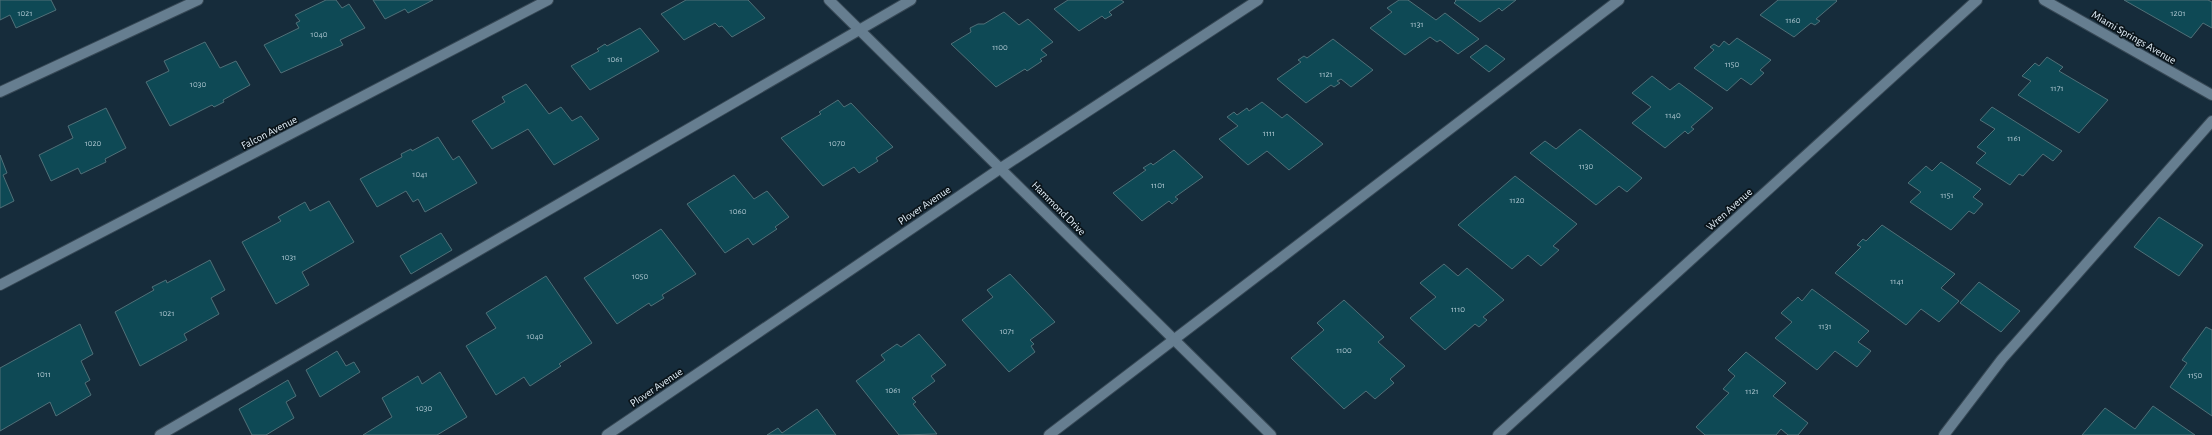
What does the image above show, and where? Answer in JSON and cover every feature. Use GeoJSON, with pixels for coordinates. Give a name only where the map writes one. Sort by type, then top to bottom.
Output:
{"type":"FeatureCollection","features":[{"type":"Feature","properties":{"kind":"street"},"geometry":{"type":"LineString","coordinates":[[0,92],[198,0]]}},
{"type":"Feature","properties":{"kind":"street","name":"Falcon Avenue"},"geometry":{"type":"LineString","coordinates":[[0,285],[548,0]]}},
{"type":"Feature","properties":{"kind":"street","name":"Hammond Drive"},"geometry":{"type":"LineString","coordinates":[[829,0],[1270,435]]}},
{"type":"Feature","properties":{"kind":"street"},"geometry":{"type":"LineString","coordinates":[[160,435],[911,0]]}},
{"type":"Feature","properties":{"kind":"street","name":"Plover Avenue"},"geometry":{"type":"LineString","coordinates":[[607,435],[1001,168],[1258,0]]}},
{"type":"Feature","properties":{"kind":"street"},"geometry":{"type":"LineString","coordinates":[[1048,435],[1173,338],[1362,197],[1619,0]]}},
{"type":"Feature","properties":{"kind":"street","name":"Wren Avenue"},"geometry":{"type":"LineString","coordinates":[[1498,435],[1977,0]]}},
{"type":"Feature","properties":{"kind":"street","name":"Miami Springs Avenue"},"geometry":{"type":"LineString","coordinates":[[2044,0],[2212,95]]}},
{"type":"Feature","properties":{"kind":"street"},"geometry":{"type":"LineString","coordinates":[[1944,435],[2002,359],[2212,121]]}},
{"type":"Feature","properties":{"kind":"building"},"geometry":{"type":"Polygon","coordinates":[[[0,0],[51,0],[56,10],[16,28],[10,15],[0,20],[0,0]]]}},
{"type":"Feature","properties":{"kind":"building"},"geometry":{"type":"Polygon","coordinates":[[[326,0],[336,0],[342,8],[349,4],[365,28],[340,40],[343,45],[281,73],[264,45],[299,28],[296,23],[300,21],[295,15],[326,0]]]}},
{"type":"Feature","properties":{"kind":"building"},"geometry":{"type":"Polygon","coordinates":[[[373,0],[433,0],[408,13],[405,9],[385,19],[373,0]]]}},
{"type":"Feature","properties":{"kind":"building"},"geometry":{"type":"Polygon","coordinates":[[[686,0],[748,0],[765,18],[732,37],[722,26],[719,27],[715,23],[684,40],[661,14],[686,0]]]}},
{"type":"Feature","properties":{"kind":"building"},"geometry":{"type":"Polygon","coordinates":[[[1068,0],[1121,0],[1124,2],[1109,12],[1112,15],[1105,19],[1102,16],[1079,31],[1054,9],[1068,0]]]}},
{"type":"Feature","properties":{"kind":"building"},"geometry":{"type":"Polygon","coordinates":[[[1399,0],[1408,0],[1436,20],[1445,13],[1479,39],[1458,54],[1440,40],[1437,42],[1430,37],[1405,55],[1370,28],[1392,12],[1387,8],[1399,0]]]}},
{"type":"Feature","properties":{"kind":"building"},"geometry":{"type":"Polygon","coordinates":[[[1455,0],[1516,0],[1502,11],[1499,8],[1480,22],[1454,3],[1456,1],[1455,0]]]}},
{"type":"Feature","properties":{"kind":"building"},"geometry":{"type":"Polygon","coordinates":[[[1778,0],[1837,1],[1816,19],[1820,21],[1815,25],[1811,23],[1794,37],[1760,15],[1778,0]]]}},
{"type":"Feature","properties":{"kind":"building"},"geometry":{"type":"Polygon","coordinates":[[[2124,0],[2208,0],[2212,2],[2212,28],[2203,23],[2191,38],[2124,0]]]}},
{"type":"Feature","properties":{"kind":"building"},"geometry":{"type":"Polygon","coordinates":[[[1004,12],[1019,25],[1028,19],[1053,42],[1041,50],[1047,55],[1040,59],[1042,61],[1027,71],[1025,69],[996,87],[951,44],[971,32],[970,28],[978,24],[984,24],[1004,12]]]}},
{"type":"Feature","properties":{"kind":"building"},"geometry":{"type":"Polygon","coordinates":[[[640,28],[659,51],[590,90],[571,66],[599,51],[597,49],[605,44],[607,46],[640,28]]]}},
{"type":"Feature","properties":{"kind":"building"},"geometry":{"type":"Polygon","coordinates":[[[1737,38],[1771,60],[1760,70],[1764,73],[1751,85],[1741,78],[1727,91],[1694,68],[1714,50],[1710,47],[1714,44],[1719,47],[1724,41],[1729,45],[1737,38]]]}},
{"type":"Feature","properties":{"kind":"building"},"geometry":{"type":"Polygon","coordinates":[[[1333,39],[1373,70],[1351,87],[1341,79],[1337,81],[1340,83],[1334,87],[1331,85],[1306,103],[1277,79],[1301,62],[1298,60],[1304,56],[1307,58],[1333,39]]]}},
{"type":"Feature","properties":{"kind":"building"},"geometry":{"type":"Polygon","coordinates":[[[205,42],[220,68],[236,61],[250,85],[223,100],[224,102],[214,107],[212,105],[170,126],[146,82],[169,71],[164,61],[205,42]]]}},
{"type":"Feature","properties":{"kind":"building"},"geometry":{"type":"Polygon","coordinates":[[[1486,45],[1505,59],[1489,72],[1470,57],[1486,45]]]}},
{"type":"Feature","properties":{"kind":"building"},"geometry":{"type":"Polygon","coordinates":[[[2047,57],[2063,67],[2059,71],[2108,100],[2079,133],[2018,95],[2031,81],[2022,76],[2035,63],[2039,66],[2047,57]]]}},
{"type":"Feature","properties":{"kind":"building"},"geometry":{"type":"Polygon","coordinates":[[[1652,76],[1670,90],[1679,83],[1713,108],[1691,127],[1694,129],[1688,134],[1685,131],[1665,148],[1632,123],[1651,107],[1632,93],[1652,76]]]}},
{"type":"Feature","properties":{"kind":"building"},"geometry":{"type":"Polygon","coordinates":[[[526,84],[549,114],[561,107],[572,121],[581,116],[599,139],[554,165],[528,129],[492,149],[472,121],[505,102],[502,97],[526,84]]]}},
{"type":"Feature","properties":{"kind":"building"},"geometry":{"type":"Polygon","coordinates":[[[838,100],[844,107],[851,103],[893,147],[876,158],[878,161],[859,173],[854,167],[823,186],[781,138],[821,114],[819,112],[838,100]]]}},
{"type":"Feature","properties":{"kind":"building"},"geometry":{"type":"Polygon","coordinates":[[[1262,102],[1282,118],[1287,114],[1323,144],[1289,170],[1267,151],[1248,165],[1219,139],[1238,126],[1227,117],[1234,112],[1237,115],[1247,108],[1249,111],[1262,102]]]}},
{"type":"Feature","properties":{"kind":"building"},"geometry":{"type":"Polygon","coordinates":[[[1992,107],[2062,151],[2053,161],[2043,154],[2023,176],[2019,174],[2010,185],[1976,163],[1986,153],[1977,147],[1995,129],[1980,120],[1992,107]]]}},
{"type":"Feature","properties":{"kind":"building"},"geometry":{"type":"Polygon","coordinates":[[[106,108],[126,148],[105,159],[106,162],[81,174],[78,168],[51,181],[39,155],[73,138],[68,126],[106,108]]]}},
{"type":"Feature","properties":{"kind":"building"},"geometry":{"type":"Polygon","coordinates":[[[1580,129],[1642,178],[1627,192],[1619,186],[1596,205],[1530,153],[1545,141],[1556,149],[1580,129]]]}},
{"type":"Feature","properties":{"kind":"building"},"geometry":{"type":"Polygon","coordinates":[[[438,137],[453,160],[459,156],[477,183],[425,212],[418,199],[413,202],[406,191],[377,207],[360,179],[402,157],[401,154],[411,149],[412,151],[438,137]]]}},
{"type":"Feature","properties":{"kind":"building"},"geometry":{"type":"Polygon","coordinates":[[[1174,150],[1203,177],[1175,197],[1178,199],[1172,204],[1169,201],[1142,221],[1113,193],[1146,170],[1143,168],[1151,163],[1153,165],[1174,150]]]}},
{"type":"Feature","properties":{"kind":"building"},"geometry":{"type":"Polygon","coordinates":[[[0,155],[7,173],[3,175],[14,201],[0,208],[0,155]]]}},
{"type":"Feature","properties":{"kind":"building"},"geometry":{"type":"Polygon","coordinates":[[[1941,162],[1981,189],[1973,197],[1983,204],[1974,214],[1969,211],[1951,230],[1910,202],[1921,192],[1908,183],[1926,166],[1932,171],[1941,162]]]}},
{"type":"Feature","properties":{"kind":"building"},"geometry":{"type":"Polygon","coordinates":[[[734,175],[754,199],[767,191],[789,217],[775,227],[777,229],[753,245],[748,238],[725,253],[687,204],[734,175]]]}},
{"type":"Feature","properties":{"kind":"building"},"geometry":{"type":"Polygon","coordinates":[[[1515,176],[1577,224],[1553,246],[1559,250],[1541,266],[1528,255],[1512,269],[1458,225],[1515,176]]]}},
{"type":"Feature","properties":{"kind":"building"},"geometry":{"type":"Polygon","coordinates":[[[329,201],[354,242],[302,272],[309,285],[276,304],[242,242],[281,221],[278,217],[305,202],[310,211],[329,201]]]}},
{"type":"Feature","properties":{"kind":"building"},"geometry":{"type":"Polygon","coordinates":[[[2159,217],[2203,245],[2179,276],[2134,247],[2159,217]]]}},
{"type":"Feature","properties":{"kind":"building"},"geometry":{"type":"Polygon","coordinates":[[[1882,225],[1955,274],[1941,288],[1959,301],[1939,322],[1921,309],[1906,325],[1835,273],[1861,247],[1857,245],[1863,239],[1866,241],[1882,225]]]}},
{"type":"Feature","properties":{"kind":"building"},"geometry":{"type":"Polygon","coordinates":[[[661,229],[696,274],[662,295],[664,298],[651,306],[649,303],[617,324],[584,278],[661,229]]]}},
{"type":"Feature","properties":{"kind":"building"},"geometry":{"type":"Polygon","coordinates":[[[441,233],[452,250],[411,274],[400,256],[441,233]]]}},
{"type":"Feature","properties":{"kind":"building"},"geometry":{"type":"Polygon","coordinates":[[[210,260],[225,290],[211,298],[219,314],[184,334],[187,340],[140,366],[115,312],[154,290],[152,287],[166,280],[167,283],[210,260]]]}},
{"type":"Feature","properties":{"kind":"building"},"geometry":{"type":"Polygon","coordinates":[[[1444,264],[1458,276],[1467,268],[1504,300],[1483,317],[1487,320],[1479,327],[1475,324],[1445,350],[1410,318],[1436,297],[1420,283],[1444,264]]]}},
{"type":"Feature","properties":{"kind":"building"},"geometry":{"type":"Polygon","coordinates":[[[1010,274],[1055,322],[1030,340],[1034,344],[1031,346],[1035,352],[1009,372],[962,320],[993,297],[987,290],[1010,274]]]}},
{"type":"Feature","properties":{"kind":"building"},"geometry":{"type":"Polygon","coordinates":[[[546,276],[592,343],[559,364],[561,366],[530,386],[524,377],[496,395],[466,346],[496,328],[486,313],[546,276]]]}},
{"type":"Feature","properties":{"kind":"building"},"geometry":{"type":"Polygon","coordinates":[[[1979,282],[2020,311],[2001,332],[1960,303],[1979,282]]]}},
{"type":"Feature","properties":{"kind":"building"},"geometry":{"type":"Polygon","coordinates":[[[1812,289],[1869,331],[1858,342],[1871,351],[1857,367],[1835,351],[1817,370],[1775,338],[1792,322],[1781,313],[1798,297],[1802,301],[1812,289]]]}},
{"type":"Feature","properties":{"kind":"building"},"geometry":{"type":"Polygon","coordinates":[[[1344,300],[1384,337],[1378,342],[1405,366],[1390,379],[1394,383],[1375,399],[1366,391],[1344,409],[1291,358],[1324,330],[1317,323],[1344,300]]]}},
{"type":"Feature","properties":{"kind":"building"},"geometry":{"type":"Polygon","coordinates":[[[80,324],[93,354],[81,361],[90,380],[85,383],[91,395],[56,416],[50,402],[0,431],[0,368],[80,324]]]}},
{"type":"Feature","properties":{"kind":"building"},"geometry":{"type":"Polygon","coordinates":[[[2206,327],[2212,330],[2212,416],[2170,387],[2187,363],[2182,360],[2206,327]]]}},
{"type":"Feature","properties":{"kind":"building"},"geometry":{"type":"Polygon","coordinates":[[[919,334],[946,365],[931,376],[935,381],[912,398],[916,402],[913,404],[937,434],[899,435],[856,381],[885,360],[881,355],[897,344],[901,347],[919,334]]]}},
{"type":"Feature","properties":{"kind":"building"},"geometry":{"type":"Polygon","coordinates":[[[337,351],[346,366],[354,362],[360,372],[320,397],[306,370],[337,351]]]}},
{"type":"Feature","properties":{"kind":"building"},"geometry":{"type":"Polygon","coordinates":[[[1746,352],[1786,383],[1773,396],[1808,423],[1798,435],[1788,435],[1781,429],[1776,435],[1705,435],[1696,427],[1729,393],[1723,389],[1735,376],[1728,370],[1746,352]]]}},
{"type":"Feature","properties":{"kind":"building"},"geometry":{"type":"Polygon","coordinates":[[[440,372],[467,417],[437,435],[363,435],[392,417],[382,398],[418,376],[422,384],[440,372]]]}},
{"type":"Feature","properties":{"kind":"building"},"geometry":{"type":"Polygon","coordinates":[[[288,380],[296,396],[286,402],[294,418],[266,435],[252,435],[239,409],[288,380]]]}},
{"type":"Feature","properties":{"kind":"building"},"geometry":{"type":"Polygon","coordinates":[[[2153,406],[2195,435],[2082,435],[2105,408],[2135,429],[2153,406]]]}},
{"type":"Feature","properties":{"kind":"building"},"geometry":{"type":"Polygon","coordinates":[[[817,409],[836,435],[767,435],[778,428],[782,433],[817,409]]]}}]}
